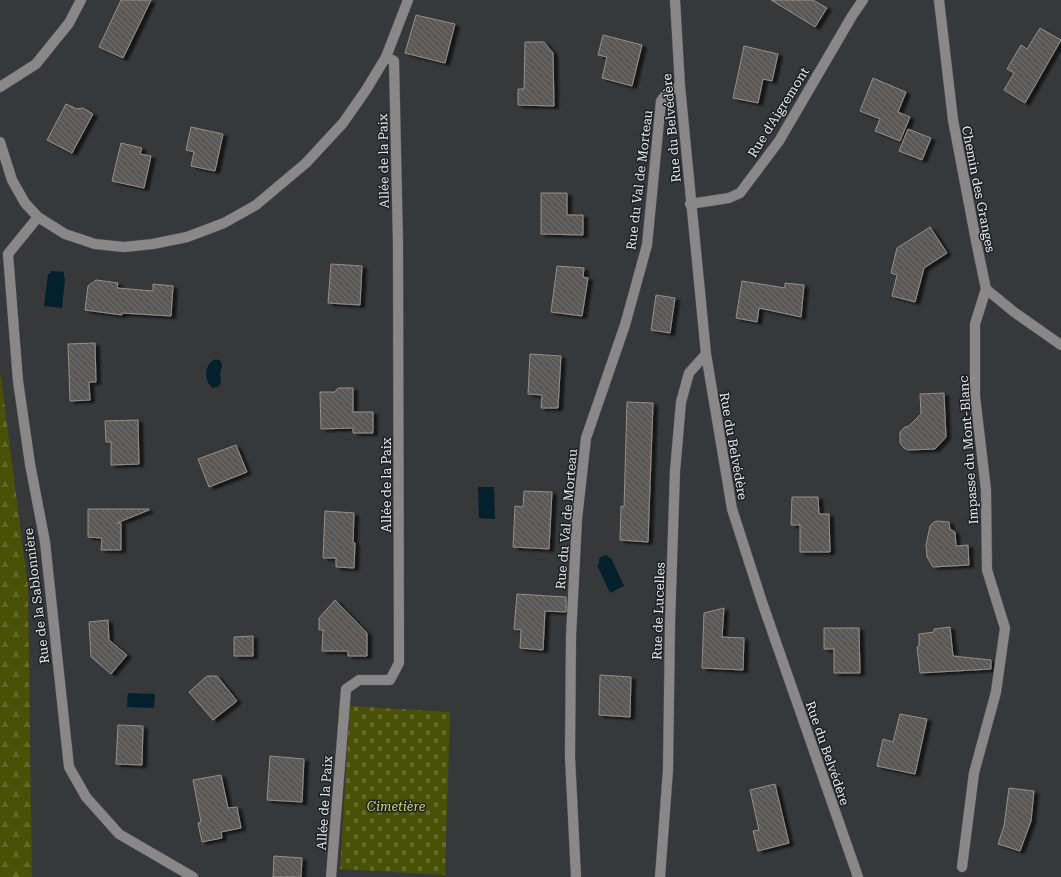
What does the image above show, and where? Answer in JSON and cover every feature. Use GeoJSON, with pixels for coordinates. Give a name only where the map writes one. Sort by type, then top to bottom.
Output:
{"type":"FeatureCollection","features":[{"type":"Feature","properties":{"kind":"street"},"geometry":{"type":"LineString","coordinates":[[0,87],[36,64],[69,23],[81,0]]}},
{"type":"Feature","properties":{"kind":"street"},"geometry":{"type":"LineString","coordinates":[[0,142],[12,180],[25,203],[38,217],[65,234],[95,244],[124,247],[153,244],[187,237],[224,223],[256,205],[306,163],[343,123],[366,90],[386,57],[408,0]]}},
{"type":"Feature","properties":{"kind":"street","name":"Rue du Belvédère"},"geometry":{"type":"LineString","coordinates":[[675,0],[680,86],[690,204],[706,354],[732,509],[763,605],[858,877]]}},
{"type":"Feature","properties":{"kind":"street","name":"Rue d'Aigremont"},"geometry":{"type":"LineString","coordinates":[[690,204],[729,198],[740,194],[779,141],[852,16],[863,0]]}},
{"type":"Feature","properties":{"kind":"street","name":"Chemin des Granges"},"geometry":{"type":"LineString","coordinates":[[939,0],[953,120],[986,289]]}},
{"type":"Feature","properties":{"kind":"street","name":"Allée de la Paix"},"geometry":{"type":"LineString","coordinates":[[331,877],[346,689],[359,680],[390,680],[399,663],[398,282],[394,61],[386,57]]}},
{"type":"Feature","properties":{"kind":"street","name":"Rue du Val de Morteau"},"geometry":{"type":"LineString","coordinates":[[576,877],[570,757],[571,636],[577,519],[586,438],[625,325],[647,245],[661,101],[668,92],[680,86]]}},
{"type":"Feature","properties":{"kind":"street"},"geometry":{"type":"LineString","coordinates":[[4,251],[38,217]]}},
{"type":"Feature","properties":{"kind":"street","name":"Rue de la Sablonnière"},"geometry":{"type":"LineString","coordinates":[[4,251],[18,381],[30,464],[44,542],[69,767],[86,798],[119,834],[193,877]]}},
{"type":"Feature","properties":{"kind":"street"},"geometry":{"type":"LineString","coordinates":[[986,289],[1014,312],[1061,345]]}},
{"type":"Feature","properties":{"kind":"street","name":"Impasse du Mont-Blanc"},"geometry":{"type":"LineString","coordinates":[[962,867],[974,773],[996,692],[1005,628],[987,570],[986,490],[975,396],[975,324],[986,289]]}},
{"type":"Feature","properties":{"kind":"street","name":"Rue de Lucelles"},"geometry":{"type":"LineString","coordinates":[[660,877],[668,770],[670,616],[675,471],[681,402],[689,373],[706,354]]}},
{"type":"Feature","properties":{"kind":"green space"},"geometry":{"type":"Polygon","coordinates":[[[0,370],[28,587],[32,877],[0,877],[0,370]]]}},
{"type":"Feature","properties":{"kind":"green space","name":"Cimetière"},"geometry":{"type":"Polygon","coordinates":[[[350,706],[450,712],[445,875],[340,869],[350,706]]]}},
{"type":"Feature","properties":{"kind":"water"},"geometry":{"type":"Polygon","coordinates":[[[51,271],[64,272],[65,278],[62,308],[44,306],[48,274],[50,274],[51,271]]]}},
{"type":"Feature","properties":{"kind":"water"},"geometry":{"type":"Polygon","coordinates":[[[216,359],[221,361],[222,365],[220,374],[221,383],[218,387],[213,388],[206,377],[206,372],[209,364],[216,359]]]}},
{"type":"Feature","properties":{"kind":"water"},"geometry":{"type":"Polygon","coordinates":[[[478,487],[494,487],[495,519],[479,518],[478,487]]]}},
{"type":"Feature","properties":{"kind":"water"},"geometry":{"type":"Polygon","coordinates":[[[607,555],[611,558],[624,586],[610,593],[597,565],[599,564],[599,559],[602,556],[607,555]]]}},
{"type":"Feature","properties":{"kind":"water"},"geometry":{"type":"Polygon","coordinates":[[[128,693],[155,694],[154,708],[127,707],[128,693]]]}},
{"type":"Feature","properties":{"kind":"building"},"geometry":{"type":"Polygon","coordinates":[[[121,0],[151,0],[123,58],[99,47],[121,0]]]}},
{"type":"Feature","properties":{"kind":"building"},"geometry":{"type":"Polygon","coordinates":[[[771,0],[813,0],[827,8],[815,27],[771,0]]]}},
{"type":"Feature","properties":{"kind":"building"},"geometry":{"type":"Polygon","coordinates":[[[416,15],[455,24],[445,63],[405,53],[416,15]]]}},
{"type":"Feature","properties":{"kind":"building"},"geometry":{"type":"Polygon","coordinates":[[[1040,28],[1061,40],[1025,103],[1004,90],[1014,73],[1007,69],[1021,45],[1027,49],[1040,28]]]}},
{"type":"Feature","properties":{"kind":"building"},"geometry":{"type":"Polygon","coordinates":[[[603,35],[642,45],[632,86],[602,78],[607,57],[598,55],[603,35]]]}},
{"type":"Feature","properties":{"kind":"building"},"geometry":{"type":"Polygon","coordinates":[[[525,42],[544,42],[553,53],[554,106],[518,105],[518,89],[524,89],[525,42]]]}},
{"type":"Feature","properties":{"kind":"building"},"geometry":{"type":"Polygon","coordinates":[[[744,46],[778,54],[772,81],[763,79],[758,103],[733,98],[744,46]]]}},
{"type":"Feature","properties":{"kind":"building"},"geometry":{"type":"Polygon","coordinates":[[[873,78],[906,92],[898,112],[910,117],[900,141],[875,131],[880,119],[860,111],[873,78]]]}},
{"type":"Feature","properties":{"kind":"building"},"geometry":{"type":"Polygon","coordinates":[[[66,104],[77,109],[83,108],[93,114],[72,153],[47,140],[66,104]]]}},
{"type":"Feature","properties":{"kind":"building"},"geometry":{"type":"Polygon","coordinates":[[[191,127],[223,134],[215,171],[191,166],[194,152],[186,150],[191,127]]]}},
{"type":"Feature","properties":{"kind":"building"},"geometry":{"type":"Polygon","coordinates":[[[908,129],[931,138],[922,160],[899,151],[908,129]]]}},
{"type":"Feature","properties":{"kind":"building"},"geometry":{"type":"Polygon","coordinates":[[[121,143],[142,148],[140,154],[151,156],[144,188],[112,181],[121,143]]]}},
{"type":"Feature","properties":{"kind":"building"},"geometry":{"type":"Polygon","coordinates":[[[541,193],[567,193],[567,215],[583,215],[583,235],[541,234],[541,193]]]}},
{"type":"Feature","properties":{"kind":"building"},"geometry":{"type":"Polygon","coordinates":[[[930,227],[947,253],[924,268],[915,302],[892,296],[897,275],[891,273],[897,248],[930,227]]]}},
{"type":"Feature","properties":{"kind":"building"},"geometry":{"type":"Polygon","coordinates":[[[331,264],[362,266],[360,305],[328,303],[331,264]]]}},
{"type":"Feature","properties":{"kind":"building"},"geometry":{"type":"Polygon","coordinates":[[[557,266],[584,268],[583,277],[588,278],[582,316],[551,312],[557,266]]]}},
{"type":"Feature","properties":{"kind":"building"},"geometry":{"type":"Polygon","coordinates":[[[96,280],[118,283],[117,288],[153,291],[153,284],[173,286],[171,316],[122,313],[122,315],[85,310],[88,286],[96,280]]]}},
{"type":"Feature","properties":{"kind":"building"},"geometry":{"type":"Polygon","coordinates":[[[742,281],[785,288],[785,283],[804,285],[801,317],[759,308],[757,322],[736,318],[742,281]]]}},
{"type":"Feature","properties":{"kind":"building"},"geometry":{"type":"Polygon","coordinates":[[[656,295],[675,298],[670,333],[651,330],[656,295]]]}},
{"type":"Feature","properties":{"kind":"building"},"geometry":{"type":"Polygon","coordinates":[[[95,343],[96,382],[89,382],[90,400],[70,401],[68,344],[95,343]]]}},
{"type":"Feature","properties":{"kind":"building"},"geometry":{"type":"Polygon","coordinates":[[[530,354],[561,356],[558,408],[541,408],[542,395],[528,394],[530,354]]]}},
{"type":"Feature","properties":{"kind":"building"},"geometry":{"type":"Polygon","coordinates":[[[338,388],[353,388],[353,412],[373,412],[373,433],[353,433],[353,428],[321,429],[320,392],[335,392],[338,388]]]}},
{"type":"Feature","properties":{"kind":"building"},"geometry":{"type":"Polygon","coordinates":[[[944,393],[946,437],[935,449],[908,450],[904,448],[900,443],[900,432],[905,427],[909,426],[921,414],[920,394],[944,393]]]}},
{"type":"Feature","properties":{"kind":"building"},"geometry":{"type":"Polygon","coordinates":[[[627,402],[653,403],[648,542],[620,540],[621,506],[624,507],[627,402]]]}},
{"type":"Feature","properties":{"kind":"building"},"geometry":{"type":"Polygon","coordinates":[[[138,420],[139,464],[111,465],[111,442],[106,442],[105,421],[138,420]]]}},
{"type":"Feature","properties":{"kind":"building"},"geometry":{"type":"Polygon","coordinates":[[[236,445],[247,472],[209,487],[198,459],[236,445]]]}},
{"type":"Feature","properties":{"kind":"building"},"geometry":{"type":"Polygon","coordinates":[[[524,491],[552,492],[549,549],[513,547],[515,506],[523,507],[524,491]]]}},
{"type":"Feature","properties":{"kind":"building"},"geometry":{"type":"Polygon","coordinates":[[[792,497],[818,497],[819,514],[829,514],[830,552],[800,552],[800,525],[791,525],[792,497]]]}},
{"type":"Feature","properties":{"kind":"building"},"geometry":{"type":"Polygon","coordinates":[[[88,509],[149,510],[117,523],[121,523],[121,550],[101,550],[102,538],[88,537],[88,509]]]}},
{"type":"Feature","properties":{"kind":"building"},"geometry":{"type":"Polygon","coordinates":[[[325,511],[354,513],[354,568],[336,567],[336,558],[323,558],[325,511]]]}},
{"type":"Feature","properties":{"kind":"building"},"geometry":{"type":"Polygon","coordinates":[[[937,521],[949,522],[950,529],[955,532],[956,546],[968,545],[969,565],[933,567],[927,557],[926,545],[930,526],[937,521]]]}},
{"type":"Feature","properties":{"kind":"building"},"geometry":{"type":"Polygon","coordinates":[[[517,594],[566,597],[566,612],[545,611],[543,650],[520,648],[521,630],[514,629],[517,594]]]}},
{"type":"Feature","properties":{"kind":"building"},"geometry":{"type":"Polygon","coordinates":[[[335,600],[367,633],[367,656],[348,656],[348,651],[322,651],[323,630],[319,630],[319,618],[335,600]]]}},
{"type":"Feature","properties":{"kind":"building"},"geometry":{"type":"Polygon","coordinates":[[[724,608],[722,637],[744,638],[743,670],[702,668],[704,613],[724,608]]]}},
{"type":"Feature","properties":{"kind":"building"},"geometry":{"type":"Polygon","coordinates":[[[108,620],[109,640],[127,655],[111,674],[91,657],[89,622],[108,620]]]}},
{"type":"Feature","properties":{"kind":"building"},"geometry":{"type":"Polygon","coordinates":[[[950,627],[953,656],[991,660],[991,669],[920,673],[917,647],[919,646],[919,634],[934,632],[934,629],[950,627]]]}},
{"type":"Feature","properties":{"kind":"building"},"geometry":{"type":"Polygon","coordinates":[[[824,628],[859,628],[860,673],[834,673],[834,649],[824,649],[824,628]]]}},
{"type":"Feature","properties":{"kind":"building"},"geometry":{"type":"Polygon","coordinates":[[[253,636],[253,656],[234,656],[234,637],[253,636]]]}},
{"type":"Feature","properties":{"kind":"building"},"geometry":{"type":"Polygon","coordinates":[[[600,675],[631,677],[630,717],[599,715],[600,675]]]}},
{"type":"Feature","properties":{"kind":"building"},"geometry":{"type":"Polygon","coordinates":[[[207,676],[217,676],[237,701],[213,720],[189,692],[207,676]]]}},
{"type":"Feature","properties":{"kind":"building"},"geometry":{"type":"Polygon","coordinates":[[[900,714],[927,719],[915,774],[877,766],[883,739],[893,742],[900,714]]]}},
{"type":"Feature","properties":{"kind":"building"},"geometry":{"type":"Polygon","coordinates":[[[118,725],[143,726],[142,765],[116,764],[118,725]]]}},
{"type":"Feature","properties":{"kind":"building"},"geometry":{"type":"Polygon","coordinates":[[[270,756],[304,759],[302,802],[267,800],[270,756]]]}},
{"type":"Feature","properties":{"kind":"building"},"geometry":{"type":"Polygon","coordinates":[[[221,775],[228,808],[237,807],[241,828],[221,832],[222,838],[202,842],[198,823],[201,822],[193,780],[221,775]]]}},
{"type":"Feature","properties":{"kind":"building"},"geometry":{"type":"Polygon","coordinates":[[[775,784],[789,843],[758,851],[753,831],[759,830],[750,790],[775,784]]]}},
{"type":"Feature","properties":{"kind":"building"},"geometry":{"type":"Polygon","coordinates":[[[1009,788],[1034,791],[1031,821],[1020,851],[998,844],[1004,826],[1009,788]]]}},
{"type":"Feature","properties":{"kind":"building"},"geometry":{"type":"Polygon","coordinates":[[[274,856],[302,858],[301,877],[273,877],[274,856]]]}}]}
